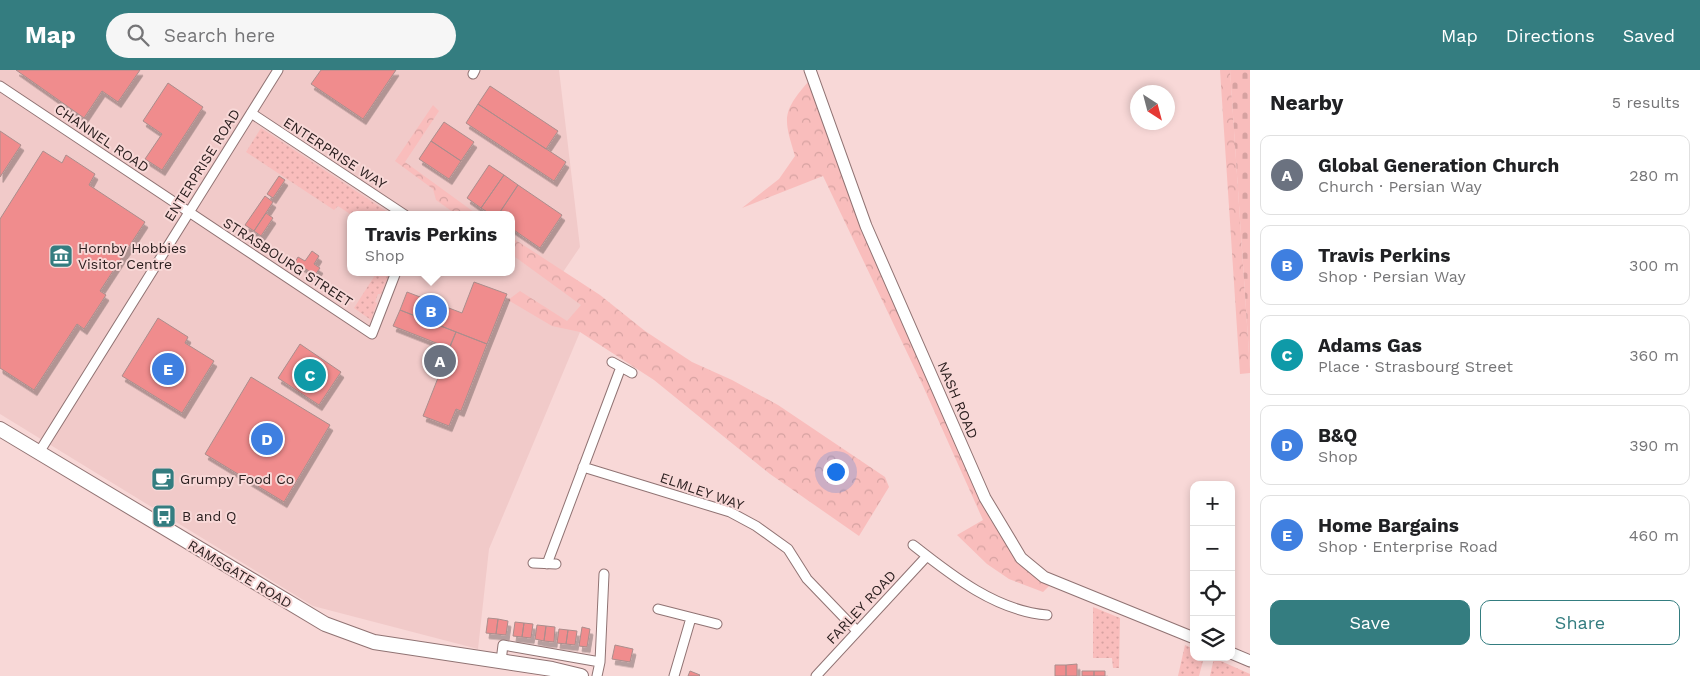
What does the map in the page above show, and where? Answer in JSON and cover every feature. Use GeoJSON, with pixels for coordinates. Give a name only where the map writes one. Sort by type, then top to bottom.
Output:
{"type":"FeatureCollection","features":[{"type":"Feature","properties":{"kind":"main road","name":"RAMSGATE ROAD"},"geometry":{"type":"LineString","coordinates":[[0,429],[38,454],[325,624],[374,642],[501,661],[581,676]]}},
{"type":"Feature","properties":{"kind":"street","name":"ENTERPRISE ROAD"},"geometry":{"type":"LineString","coordinates":[[38,454],[278,70]]}},
{"type":"Feature","properties":{"kind":"street","name":"NASH ROAD"},"geometry":{"type":"LineString","coordinates":[[810,70],[870,235],[985,498],[1021,558],[1044,577],[1190,636]]}},
{"type":"Feature","properties":{"kind":"street","name":"CHANNEL ROAD"},"geometry":{"type":"LineString","coordinates":[[0,86],[188,213]]}},
{"type":"Feature","properties":{"kind":"street","name":"ENTERPRISE WAY"},"geometry":{"type":"LineString","coordinates":[[250,113],[398,211]]}},
{"type":"Feature","properties":{"kind":"street","name":"STRASBOURG STREET"},"geometry":{"type":"LineString","coordinates":[[188,213],[372,334],[394,276]]}},
{"type":"Feature","properties":{"kind":"street"},"geometry":{"type":"LineString","coordinates":[[612,362],[632,373]]}},
{"type":"Feature","properties":{"kind":"street"},"geometry":{"type":"LineString","coordinates":[[533,563],[551,564],[582,467],[622,367]]}},
{"type":"Feature","properties":{"kind":"street","name":"ELMLEY WAY"},"geometry":{"type":"LineString","coordinates":[[582,467],[730,512],[756,526],[788,549],[812,586],[858,631]]}},
{"type":"Feature","properties":{"kind":"street"},"geometry":{"type":"LineString","coordinates":[[913,545],[957,579],[989,597],[1028,613],[1047,615]]}},
{"type":"Feature","properties":{"kind":"street","name":"FARLEY ROAD"},"geometry":{"type":"LineString","coordinates":[[816,676],[926,556]]}},
{"type":"Feature","properties":{"kind":"street"},"geometry":{"type":"LineString","coordinates":[[597,676],[600,662],[604,574]]}},
{"type":"Feature","properties":{"kind":"street"},"geometry":{"type":"LineString","coordinates":[[658,609],[717,624]]}},
{"type":"Feature","properties":{"kind":"street"},"geometry":{"type":"LineString","coordinates":[[674,676],[691,618]]}},
{"type":"Feature","properties":{"kind":"street"},"geometry":{"type":"LineString","coordinates":[[501,661],[503,645],[600,662]]}},
{"type":"Feature","properties":{"kind":"street"},"geometry":{"type":"LineString","coordinates":[[1235,655],[1250,661]]}},
{"type":"Feature","properties":{"kind":"shaded area"},"geometry":{"type":"Polygon","coordinates":[[[0,70],[559,70],[580,247],[559,278],[590,303],[580,332],[489,549],[478,649],[313,606],[0,414],[0,70]]]}},
{"type":"Feature","properties":{"kind":"green space"},"geometry":{"type":"Polygon","coordinates":[[[1220,70],[1230,70],[1250,369],[1250,373],[1240,374],[1220,70]]]}},
{"type":"Feature","properties":{"kind":"green space"},"geometry":{"type":"Polygon","coordinates":[[[1230,70],[1250,70],[1250,369],[1230,70]]]}},
{"type":"Feature","properties":{"kind":"green space"},"geometry":{"type":"Polygon","coordinates":[[[808,82],[864,235],[990,519],[1017,560],[1050,585],[1043,592],[1009,579],[987,564],[957,535],[983,520],[923,386],[823,176],[742,208],[779,179],[795,156],[787,117],[793,101],[808,82]]]}},
{"type":"Feature","properties":{"kind":"green space"},"geometry":{"type":"Polygon","coordinates":[[[433,105],[439,111],[405,162],[472,211],[451,211],[436,200],[433,189],[395,161],[433,105]]]}},
{"type":"Feature","properties":{"kind":"green space"},"geometry":{"type":"Polygon","coordinates":[[[261,128],[386,211],[347,212],[338,206],[334,210],[246,152],[261,128]]]}},
{"type":"Feature","properties":{"kind":"green space"},"geometry":{"type":"Polygon","coordinates":[[[515,240],[600,295],[645,331],[692,362],[732,380],[778,405],[885,477],[889,487],[859,536],[770,474],[654,380],[580,332],[552,326],[508,300],[520,291],[567,321],[581,305],[515,257],[515,240]]]}},
{"type":"Feature","properties":{"kind":"green space"},"geometry":{"type":"Polygon","coordinates":[[[374,276],[388,276],[381,294],[378,294],[371,320],[354,308],[374,276]]]}},
{"type":"Feature","properties":{"kind":"green space"},"geometry":{"type":"Polygon","coordinates":[[[1093,607],[1120,618],[1119,668],[1113,668],[1112,658],[1093,658],[1093,607]]]}},
{"type":"Feature","properties":{"kind":"green space"},"geometry":{"type":"Polygon","coordinates":[[[1185,645],[1190,647],[1190,661],[1203,661],[1199,676],[1178,676],[1185,645]]]}},
{"type":"Feature","properties":{"kind":"green space"},"geometry":{"type":"Polygon","coordinates":[[[1213,661],[1221,661],[1250,674],[1250,676],[1210,676],[1213,661]]]}},
{"type":"Feature","properties":{"kind":"building"},"geometry":{"type":"Polygon","coordinates":[[[16,70],[140,70],[118,102],[102,91],[84,118],[16,70]]]}},
{"type":"Feature","properties":{"kind":"building"},"geometry":{"type":"Polygon","coordinates":[[[321,70],[396,70],[363,119],[311,84],[321,70]]]}},
{"type":"Feature","properties":{"kind":"building"},"geometry":{"type":"Polygon","coordinates":[[[168,83],[203,107],[162,170],[145,159],[162,134],[143,121],[168,83]]]}},
{"type":"Feature","properties":{"kind":"building"},"geometry":{"type":"Polygon","coordinates":[[[490,86],[558,131],[546,149],[478,104],[490,86]]]}},
{"type":"Feature","properties":{"kind":"building"},"geometry":{"type":"Polygon","coordinates":[[[478,104],[566,162],[554,181],[466,123],[478,104]]]}},
{"type":"Feature","properties":{"kind":"building"},"geometry":{"type":"Polygon","coordinates":[[[444,122],[474,142],[461,161],[431,141],[444,122]]]}},
{"type":"Feature","properties":{"kind":"building"},"geometry":{"type":"Polygon","coordinates":[[[0,131],[21,145],[0,177],[0,131]]]}},
{"type":"Feature","properties":{"kind":"building"},"geometry":{"type":"Polygon","coordinates":[[[431,141],[461,161],[449,179],[419,159],[431,141]]]}},
{"type":"Feature","properties":{"kind":"building","name":"Hornby Hobbies Visitor Centre"},"geometry":{"type":"Polygon","coordinates":[[[43,151],[62,163],[66,155],[95,174],[89,185],[145,222],[100,291],[106,295],[84,329],[77,324],[34,390],[0,368],[0,219],[43,151]]]}},
{"type":"Feature","properties":{"kind":"building"},"geometry":{"type":"Polygon","coordinates":[[[489,165],[504,175],[481,208],[467,198],[489,165]]]}},
{"type":"Feature","properties":{"kind":"building"},"geometry":{"type":"Polygon","coordinates":[[[504,175],[518,185],[501,211],[486,211],[481,208],[504,175]]]}},
{"type":"Feature","properties":{"kind":"building"},"geometry":{"type":"Polygon","coordinates":[[[279,176],[285,180],[273,198],[267,194],[279,176]]]}},
{"type":"Feature","properties":{"kind":"building"},"geometry":{"type":"Polygon","coordinates":[[[518,185],[562,215],[540,248],[515,231],[515,211],[501,211],[518,185]]]}},
{"type":"Feature","properties":{"kind":"building"},"geometry":{"type":"Polygon","coordinates":[[[265,196],[273,202],[254,231],[245,225],[265,196]]]}},
{"type":"Feature","properties":{"kind":"building"},"geometry":{"type":"Polygon","coordinates":[[[266,213],[273,218],[261,236],[254,231],[266,213]]]}},
{"type":"Feature","properties":{"kind":"building"},"geometry":{"type":"Polygon","coordinates":[[[312,251],[319,256],[314,264],[320,268],[315,275],[295,262],[298,257],[305,261],[312,251]]]}},
{"type":"Feature","properties":{"kind":"building"},"geometry":{"type":"Polygon","coordinates":[[[474,282],[507,294],[487,344],[400,310],[407,292],[462,313],[474,282]]]}},
{"type":"Feature","properties":{"kind":"building"},"geometry":{"type":"Polygon","coordinates":[[[400,310],[456,332],[449,348],[393,326],[400,310]]]}},
{"type":"Feature","properties":{"kind":"building"},"geometry":{"type":"Polygon","coordinates":[[[158,318],[188,337],[185,343],[214,361],[182,413],[122,376],[158,318]]]}},
{"type":"Feature","properties":{"kind":"building"},"geometry":{"type":"Polygon","coordinates":[[[456,332],[487,344],[461,411],[456,409],[449,426],[423,416],[456,332]]]}},
{"type":"Feature","properties":{"kind":"building"},"geometry":{"type":"Polygon","coordinates":[[[300,344],[341,372],[319,405],[278,378],[300,344]]]}},
{"type":"Feature","properties":{"kind":"building"},"geometry":{"type":"Polygon","coordinates":[[[251,377],[330,425],[284,502],[205,454],[251,377]]]}},
{"type":"Feature","properties":{"kind":"building"},"geometry":{"type":"Polygon","coordinates":[[[488,618],[498,619],[496,634],[486,633],[488,618]]]}},
{"type":"Feature","properties":{"kind":"building"},"geometry":{"type":"Polygon","coordinates":[[[498,619],[508,621],[506,635],[496,634],[498,619]]]}},
{"type":"Feature","properties":{"kind":"building"},"geometry":{"type":"Polygon","coordinates":[[[515,622],[524,623],[522,637],[513,636],[515,622]]]}},
{"type":"Feature","properties":{"kind":"building"},"geometry":{"type":"Polygon","coordinates":[[[524,623],[533,624],[531,638],[522,637],[524,623]]]}},
{"type":"Feature","properties":{"kind":"building"},"geometry":{"type":"Polygon","coordinates":[[[537,625],[546,626],[544,641],[535,639],[537,625]]]}},
{"type":"Feature","properties":{"kind":"building"},"geometry":{"type":"Polygon","coordinates":[[[546,626],[555,627],[554,642],[544,641],[546,626]]]}},
{"type":"Feature","properties":{"kind":"building"},"geometry":{"type":"Polygon","coordinates":[[[582,627],[590,629],[587,647],[579,646],[582,627]]]}},
{"type":"Feature","properties":{"kind":"building"},"geometry":{"type":"Polygon","coordinates":[[[559,629],[568,630],[566,644],[557,643],[559,629]]]}},
{"type":"Feature","properties":{"kind":"building"},"geometry":{"type":"Polygon","coordinates":[[[568,630],[577,631],[575,645],[566,644],[568,630]]]}},
{"type":"Feature","properties":{"kind":"building"},"geometry":{"type":"Polygon","coordinates":[[[615,645],[633,649],[630,662],[612,659],[615,645]]]}},
{"type":"Feature","properties":{"kind":"building"},"geometry":{"type":"Polygon","coordinates":[[[1077,664],[1077,676],[1066,676],[1066,665],[1077,664]]]}},
{"type":"Feature","properties":{"kind":"building"},"geometry":{"type":"Polygon","coordinates":[[[1055,665],[1066,665],[1066,676],[1055,676],[1055,665]]]}},
{"type":"Feature","properties":{"kind":"building"},"geometry":{"type":"Polygon","coordinates":[[[690,671],[700,675],[688,676],[690,671]]]}},
{"type":"Feature","properties":{"kind":"building"},"geometry":{"type":"Polygon","coordinates":[[[1082,671],[1094,671],[1094,676],[1082,676],[1082,671]]]}},
{"type":"Feature","properties":{"kind":"building"},"geometry":{"type":"Polygon","coordinates":[[[1094,671],[1105,671],[1105,676],[1094,676],[1094,671]]]}},
{"type":"Feature","properties":{"kind":"place","name":"Hornby Hobbies Visitor Centre"},"geometry":{"type":"Point","coordinates":[61,256]}},
{"type":"Feature","properties":{"kind":"place","name":"Travis Perkins"},"geometry":{"type":"Point","coordinates":[431,311]}},
{"type":"Feature","properties":{"kind":"place","name":"Global Generation Church"},"geometry":{"type":"Point","coordinates":[440,361]}},
{"type":"Feature","properties":{"kind":"place","name":"Home Bargains"},"geometry":{"type":"Point","coordinates":[168,369]}},
{"type":"Feature","properties":{"kind":"place","name":"Adams Gas"},"geometry":{"type":"Point","coordinates":[310,375]}},
{"type":"Feature","properties":{"kind":"place","name":"B&Q"},"geometry":{"type":"Point","coordinates":[267,439]}},
{"type":"Feature","properties":{"kind":"place","name":"Grumpy Food Co"},"geometry":{"type":"Point","coordinates":[163,479]}},
{"type":"Feature","properties":{"kind":"place","name":"B and Q"},"geometry":{"type":"Point","coordinates":[164,516]}}]}
